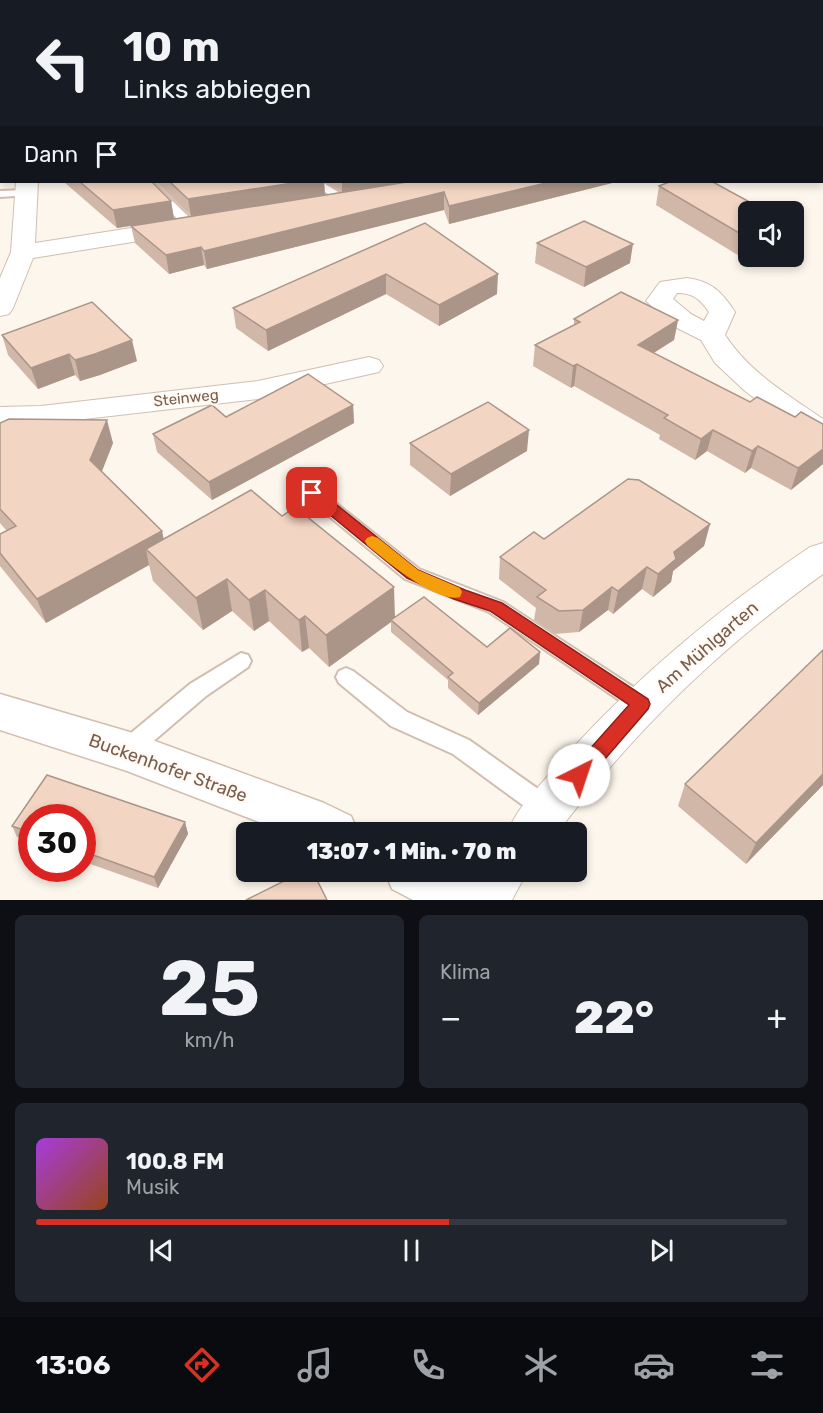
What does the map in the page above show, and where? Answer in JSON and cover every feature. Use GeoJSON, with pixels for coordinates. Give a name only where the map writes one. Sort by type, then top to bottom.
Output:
{"type":"FeatureCollection","features":[{"type":"Feature","properties":{"kind":"street"},"geometry":{"type":"LineString","coordinates":[[0,308],[23,252],[27,187]]}},
{"type":"Feature","properties":{"kind":"street"},"geometry":{"type":"LineString","coordinates":[[312,205],[368,196]]}},
{"type":"Feature","properties":{"kind":"street"},"geometry":{"type":"LineString","coordinates":[[23,252],[201,224]]}},
{"type":"Feature","properties":{"kind":"street"},"geometry":{"type":"LineString","coordinates":[[711,335],[725,357],[755,385],[823,434]]}},
{"type":"Feature","properties":{"kind":"street","name":"Steinweg"},"geometry":{"type":"LineString","coordinates":[[0,416],[41,415],[258,390],[369,366]]}},
{"type":"Feature","properties":{"kind":"street","name":"Am Mühlgarten"},"geometry":{"type":"LineString","coordinates":[[540,821],[642,704],[744,612],[823,556]]}},
{"type":"Feature","properties":{"kind":"street","name":"Buckenhofer Straße"},"geometry":{"type":"LineString","coordinates":[[0,712],[126,751],[313,822]]}},
{"type":"Feature","properties":{"kind":"street"},"geometry":{"type":"LineString","coordinates":[[430,882],[465,900]]}},
{"type":"Feature","properties":{"kind":"street"},"geometry":{"type":"LineString","coordinates":[[483,900],[496,882]]}},
{"type":"Feature","properties":{"kind":"lane"},"geometry":{"type":"LineString","coordinates":[[148,183],[201,224]]}},
{"type":"Feature","properties":{"kind":"lane"},"geometry":{"type":"LineString","coordinates":[[317,183],[345,200]]}},
{"type":"Feature","properties":{"kind":"lane"},"geometry":{"type":"LineString","coordinates":[[0,194],[27,187]]}},
{"type":"Feature","properties":{"kind":"lane"},"geometry":{"type":"LineString","coordinates":[[312,493],[412,574],[460,595],[496,607],[642,704]]}},
{"type":"Feature","properties":{"kind":"lane"},"geometry":{"type":"LineString","coordinates":[[126,751],[198,690],[241,661]]}},
{"type":"Feature","properties":{"kind":"lane"},"geometry":{"type":"LineString","coordinates":[[346,677],[399,719],[461,747],[540,821]]}},
{"type":"Feature","properties":{"kind":"building"},"geometry":{"type":"Polygon","coordinates":[[[81,183],[153,183],[171,201],[113,210],[81,183]]]}},
{"type":"Feature","properties":{"kind":"building"},"geometry":{"type":"Polygon","coordinates":[[[171,183],[292,183],[188,199],[171,183]]]}},
{"type":"Feature","properties":{"kind":"building"},"geometry":{"type":"Polygon","coordinates":[[[401,183],[546,183],[449,206],[444,192],[204,251],[201,247],[166,255],[131,226],[401,183]]]}},
{"type":"Feature","properties":{"kind":"building"},"geometry":{"type":"Polygon","coordinates":[[[666,183],[715,183],[748,201],[738,201],[738,232],[659,186],[666,183]]]}},
{"type":"Feature","properties":{"kind":"building"},"geometry":{"type":"Polygon","coordinates":[[[584,221],[633,244],[586,267],[537,243],[584,221]]]}},
{"type":"Feature","properties":{"kind":"building"},"geometry":{"type":"Polygon","coordinates":[[[425,223],[498,274],[439,305],[386,274],[266,330],[233,308],[425,223]]]}},
{"type":"Feature","properties":{"kind":"building"},"geometry":{"type":"Polygon","coordinates":[[[621,292],[678,320],[638,345],[750,402],[757,397],[795,417],[801,412],[823,424],[823,449],[798,468],[758,446],[752,451],[713,430],[701,439],[664,418],[668,415],[577,364],[573,366],[535,345],[580,322],[574,319],[621,292]]]}},
{"type":"Feature","properties":{"kind":"building"},"geometry":{"type":"Polygon","coordinates":[[[92,302],[132,340],[75,360],[69,354],[31,368],[2,335],[92,302]]]}},
{"type":"Feature","properties":{"kind":"building"},"geometry":{"type":"Polygon","coordinates":[[[308,374],[353,405],[209,482],[153,434],[212,405],[226,417],[308,374]]]}},
{"type":"Feature","properties":{"kind":"building"},"geometry":{"type":"Polygon","coordinates":[[[488,402],[529,430],[451,474],[410,443],[488,402]]]}},
{"type":"Feature","properties":{"kind":"building"},"geometry":{"type":"Polygon","coordinates":[[[9,419],[107,420],[90,460],[162,531],[37,599],[0,553],[0,534],[16,526],[0,509],[0,423],[9,419]]]}},
{"type":"Feature","properties":{"kind":"building"},"geometry":{"type":"Polygon","coordinates":[[[628,479],[639,480],[710,524],[674,552],[676,559],[658,574],[647,567],[618,591],[612,587],[583,610],[559,611],[537,597],[546,590],[500,557],[534,532],[544,539],[628,479]]]}},
{"type":"Feature","properties":{"kind":"building"},"geometry":{"type":"Polygon","coordinates":[[[251,490],[282,516],[295,507],[394,587],[326,635],[305,616],[299,620],[265,590],[249,600],[227,579],[196,598],[146,549],[251,490]]]}},
{"type":"Feature","properties":{"kind":"building"},"geometry":{"type":"Polygon","coordinates":[[[424,597],[487,647],[510,628],[540,652],[479,703],[448,677],[453,673],[391,620],[424,597]]]}},
{"type":"Feature","properties":{"kind":"building"},"geometry":{"type":"Polygon","coordinates":[[[823,650],[823,774],[756,843],[685,784],[823,650]]]}},
{"type":"Feature","properties":{"kind":"building"},"geometry":{"type":"Polygon","coordinates":[[[47,775],[185,822],[154,877],[96,856],[96,804],[27,804],[47,775]]]}},
{"type":"Feature","properties":{"kind":"building"},"geometry":{"type":"Polygon","coordinates":[[[18,817],[18,828],[12,826],[18,817]]]}},
{"type":"Feature","properties":{"kind":"building"},"geometry":{"type":"Polygon","coordinates":[[[282,882],[318,882],[327,900],[246,900],[282,882]]]}},
{"type":"Feature","properties":{"kind":"slow traffic"},"geometry":{"type":"LineString","coordinates":[[372,541],[412,574],[455,592]]}},
{"type":"Feature","properties":{"kind":"route"},"geometry":{"type":"LineString","coordinates":[[312,493],[412,574],[460,595],[496,607],[642,704],[579,775]]}}]}
